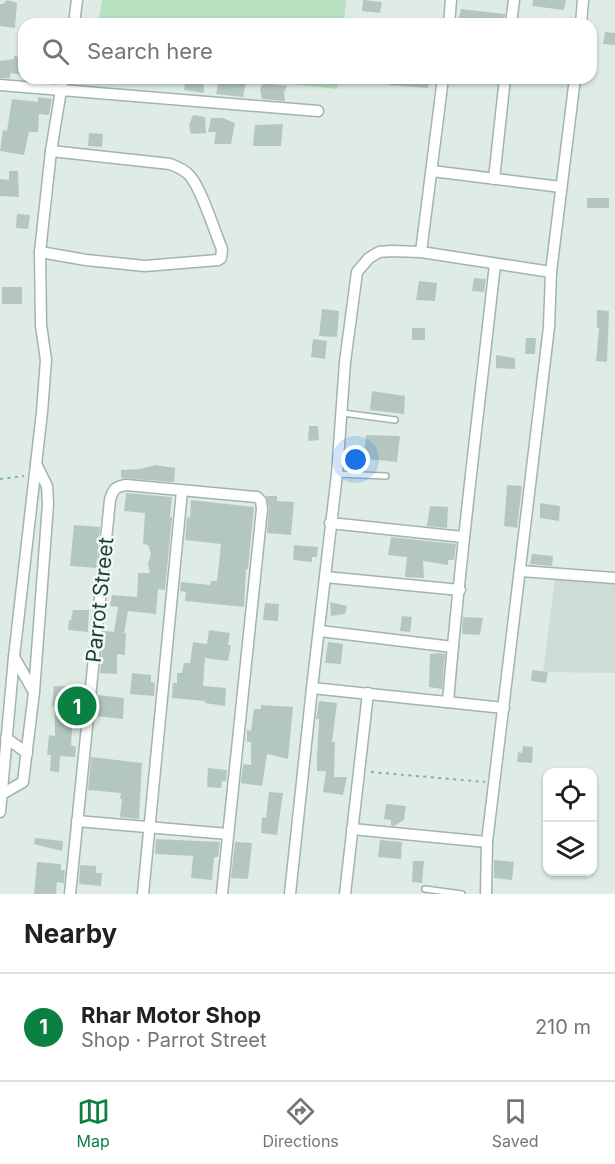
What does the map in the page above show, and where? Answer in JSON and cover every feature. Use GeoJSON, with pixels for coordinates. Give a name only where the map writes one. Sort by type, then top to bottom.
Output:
{"type":"FeatureCollection","features":[{"type":"Feature","properties":{"kind":"street"},"geometry":{"type":"LineString","coordinates":[[74,18],[76,0]]}},
{"type":"Feature","properties":{"kind":"street"},"geometry":{"type":"LineString","coordinates":[[450,18],[451,0]]}},
{"type":"Feature","properties":{"kind":"street"},"geometry":{"type":"LineString","coordinates":[[512,18],[514,0]]}},
{"type":"Feature","properties":{"kind":"street"},"geometry":{"type":"LineString","coordinates":[[582,18],[583,0]]}},
{"type":"Feature","properties":{"kind":"street"},"geometry":{"type":"LineString","coordinates":[[0,812],[46,360],[41,325],[40,252],[61,84]]}},
{"type":"Feature","properties":{"kind":"street"},"geometry":{"type":"LineString","coordinates":[[421,252],[442,84]]}},
{"type":"Feature","properties":{"kind":"street"},"geometry":{"type":"LineString","coordinates":[[494,179],[504,84]]}},
{"type":"Feature","properties":{"kind":"street"},"geometry":{"type":"LineString","coordinates":[[486,894],[487,842],[521,571],[549,327],[551,272],[574,84]]}},
{"type":"Feature","properties":{"kind":"street"},"geometry":{"type":"LineString","coordinates":[[0,85],[318,111]]}},
{"type":"Feature","properties":{"kind":"street"},"geometry":{"type":"LineString","coordinates":[[40,252],[86,260],[145,266],[218,260],[222,256],[222,249],[201,197],[191,177],[182,169],[170,164],[51,151]]}},
{"type":"Feature","properties":{"kind":"street"},"geometry":{"type":"LineString","coordinates":[[432,171],[561,187]]}},
{"type":"Feature","properties":{"kind":"street"},"geometry":{"type":"LineString","coordinates":[[290,894],[337,474],[345,362],[357,272],[369,258],[379,252],[421,252],[551,272]]}},
{"type":"Feature","properties":{"kind":"street"},"geometry":{"type":"LineString","coordinates":[[448,702],[463,537],[495,264]]}},
{"type":"Feature","properties":{"kind":"street"},"geometry":{"type":"LineString","coordinates":[[2,794],[23,782],[34,692],[48,504],[48,491],[35,464]]}},
{"type":"Feature","properties":{"kind":"street"},"geometry":{"type":"LineString","coordinates":[[32,493],[45,483]]}},
{"type":"Feature","properties":{"kind":"street","name":"Parrot Street"},"geometry":{"type":"LineString","coordinates":[[70,894],[110,500],[116,487],[126,485],[182,491]]}},
{"type":"Feature","properties":{"kind":"street"},"geometry":{"type":"LineString","coordinates":[[143,894],[182,491],[257,497],[261,501],[262,509],[222,894]]}},
{"type":"Feature","properties":{"kind":"street"},"geometry":{"type":"LineString","coordinates":[[330,523],[463,537]]}},
{"type":"Feature","properties":{"kind":"street"},"geometry":{"type":"LineString","coordinates":[[521,571],[615,578]]}},
{"type":"Feature","properties":{"kind":"street"},"geometry":{"type":"LineString","coordinates":[[324,577],[459,590]]}},
{"type":"Feature","properties":{"kind":"street"},"geometry":{"type":"LineString","coordinates":[[320,631],[453,646]]}},
{"type":"Feature","properties":{"kind":"street"},"geometry":{"type":"LineString","coordinates":[[14,657],[34,692]]}},
{"type":"Feature","properties":{"kind":"street"},"geometry":{"type":"LineString","coordinates":[[312,688],[504,708]]}},
{"type":"Feature","properties":{"kind":"street"},"geometry":{"type":"LineString","coordinates":[[345,894],[368,693]]}},
{"type":"Feature","properties":{"kind":"street"},"geometry":{"type":"LineString","coordinates":[[6,738],[27,753]]}},
{"type":"Feature","properties":{"kind":"street"},"geometry":{"type":"LineString","coordinates":[[77,821],[228,834]]}},
{"type":"Feature","properties":{"kind":"street"},"geometry":{"type":"LineString","coordinates":[[352,829],[487,842]]}},
{"type":"Feature","properties":{"kind":"lane"},"geometry":{"type":"LineString","coordinates":[[343,413],[395,420]]}},
{"type":"Feature","properties":{"kind":"lane"},"geometry":{"type":"LineString","coordinates":[[337,474],[386,476]]}},
{"type":"Feature","properties":{"kind":"lane"},"geometry":{"type":"LineString","coordinates":[[425,889],[462,894]]}},
{"type":"Feature","properties":{"kind":"path"},"geometry":{"type":"LineString","coordinates":[[0,479],[34,477]]}},
{"type":"Feature","properties":{"kind":"path"},"geometry":{"type":"LineString","coordinates":[[359,771],[495,783]]}},
{"type":"Feature","properties":{"kind":"shaded area"},"geometry":{"type":"Polygon","coordinates":[[[555,579],[615,584],[615,673],[543,672],[555,579]]]}},
{"type":"Feature","properties":{"kind":"green space"},"geometry":{"type":"Polygon","coordinates":[[[102,0],[346,0],[344,18],[99,18],[102,0]]]}},
{"type":"Feature","properties":{"kind":"green space"},"geometry":{"type":"Polygon","coordinates":[[[295,84],[338,84],[337,89],[295,84]]]}},
{"type":"Feature","properties":{"kind":"building"},"geometry":{"type":"Polygon","coordinates":[[[7,0],[17,3],[15,28],[0,26],[0,4],[7,0]]]}},
{"type":"Feature","properties":{"kind":"building"},"geometry":{"type":"Polygon","coordinates":[[[363,0],[382,2],[380,13],[362,11],[363,0]]]}},
{"type":"Feature","properties":{"kind":"building"},"geometry":{"type":"Polygon","coordinates":[[[533,0],[566,0],[564,10],[532,6],[533,0]]]}},
{"type":"Feature","properties":{"kind":"building"},"geometry":{"type":"Polygon","coordinates":[[[461,9],[505,14],[505,18],[459,18],[461,9]]]}},
{"type":"Feature","properties":{"kind":"building"},"geometry":{"type":"Polygon","coordinates":[[[605,32],[615,33],[615,45],[603,44],[605,32]]]}},
{"type":"Feature","properties":{"kind":"building"},"geometry":{"type":"Polygon","coordinates":[[[14,56],[18,57],[18,74],[10,73],[10,78],[0,78],[0,61],[14,59],[14,56]]]}},
{"type":"Feature","properties":{"kind":"building"},"geometry":{"type":"Polygon","coordinates":[[[185,84],[203,84],[204,93],[184,90],[185,84]]]}},
{"type":"Feature","properties":{"kind":"building"},"geometry":{"type":"Polygon","coordinates":[[[218,84],[246,84],[243,97],[216,94],[218,84]]]}},
{"type":"Feature","properties":{"kind":"building"},"geometry":{"type":"Polygon","coordinates":[[[262,84],[287,86],[284,92],[285,101],[262,99],[260,89],[262,84]]]}},
{"type":"Feature","properties":{"kind":"building"},"geometry":{"type":"Polygon","coordinates":[[[389,84],[428,84],[428,88],[389,84]]]}},
{"type":"Feature","properties":{"kind":"building"},"geometry":{"type":"Polygon","coordinates":[[[38,97],[52,99],[49,115],[39,114],[38,132],[29,132],[24,155],[0,151],[3,130],[7,131],[12,99],[38,102],[38,97]]]}},
{"type":"Feature","properties":{"kind":"building"},"geometry":{"type":"Polygon","coordinates":[[[193,115],[205,117],[206,133],[191,134],[189,125],[193,115]]]}},
{"type":"Feature","properties":{"kind":"building"},"geometry":{"type":"Polygon","coordinates":[[[211,118],[223,118],[235,123],[231,144],[214,144],[216,132],[208,132],[211,118]]]}},
{"type":"Feature","properties":{"kind":"building"},"geometry":{"type":"Polygon","coordinates":[[[283,124],[281,146],[253,146],[255,125],[283,124]]]}},
{"type":"Feature","properties":{"kind":"building"},"geometry":{"type":"Polygon","coordinates":[[[89,133],[103,134],[102,147],[88,146],[89,133]]]}},
{"type":"Feature","properties":{"kind":"building"},"geometry":{"type":"Polygon","coordinates":[[[9,171],[18,171],[19,197],[0,196],[0,179],[9,180],[9,171]]]}},
{"type":"Feature","properties":{"kind":"building"},"geometry":{"type":"Polygon","coordinates":[[[587,198],[609,198],[609,208],[587,208],[587,198]]]}},
{"type":"Feature","properties":{"kind":"building"},"geometry":{"type":"Polygon","coordinates":[[[17,214],[30,215],[28,229],[16,228],[17,214]]]}},
{"type":"Feature","properties":{"kind":"building"},"geometry":{"type":"Polygon","coordinates":[[[474,278],[486,279],[484,292],[472,291],[474,278]]]}},
{"type":"Feature","properties":{"kind":"building"},"geometry":{"type":"Polygon","coordinates":[[[419,281],[437,283],[435,301],[416,300],[419,281]]]}},
{"type":"Feature","properties":{"kind":"building"},"geometry":{"type":"Polygon","coordinates":[[[2,287],[22,287],[22,304],[2,304],[2,287]]]}},
{"type":"Feature","properties":{"kind":"building"},"geometry":{"type":"Polygon","coordinates":[[[322,309],[339,311],[337,337],[319,336],[322,309]]]}},
{"type":"Feature","properties":{"kind":"building"},"geometry":{"type":"Polygon","coordinates":[[[597,310],[609,311],[607,362],[596,361],[599,328],[597,328],[597,310]]]}},
{"type":"Feature","properties":{"kind":"building"},"geometry":{"type":"Polygon","coordinates":[[[412,328],[425,328],[425,340],[412,340],[412,328]]]}},
{"type":"Feature","properties":{"kind":"building"},"geometry":{"type":"Polygon","coordinates":[[[526,338],[536,338],[535,354],[525,354],[526,338]]]}},
{"type":"Feature","properties":{"kind":"building"},"geometry":{"type":"Polygon","coordinates":[[[313,339],[327,341],[325,359],[311,357],[313,339]]]}},
{"type":"Feature","properties":{"kind":"building"},"geometry":{"type":"Polygon","coordinates":[[[496,355],[515,358],[515,369],[496,368],[496,355]]]}},
{"type":"Feature","properties":{"kind":"building"},"geometry":{"type":"Polygon","coordinates":[[[372,391],[405,396],[404,414],[370,410],[372,391]]]}},
{"type":"Feature","properties":{"kind":"building"},"geometry":{"type":"Polygon","coordinates":[[[309,426],[318,426],[319,440],[308,441],[309,426]]]}},
{"type":"Feature","properties":{"kind":"building"},"geometry":{"type":"Polygon","coordinates":[[[366,435],[400,436],[397,462],[358,458],[359,446],[365,447],[366,435]]]}},
{"type":"Feature","properties":{"kind":"building"},"geometry":{"type":"Polygon","coordinates":[[[156,465],[175,468],[174,482],[121,478],[121,470],[156,465]]]}},
{"type":"Feature","properties":{"kind":"building"},"geometry":{"type":"Polygon","coordinates":[[[507,485],[522,486],[517,528],[504,526],[507,485]]]}},
{"type":"Feature","properties":{"kind":"building"},"geometry":{"type":"Polygon","coordinates":[[[126,493],[172,497],[165,590],[158,589],[156,614],[128,611],[124,633],[126,633],[125,655],[117,654],[117,674],[100,673],[104,631],[114,632],[118,607],[110,606],[112,595],[137,597],[138,573],[150,573],[148,564],[151,554],[148,545],[143,544],[145,513],[124,511],[126,493]]]}},
{"type":"Feature","properties":{"kind":"building"},"geometry":{"type":"Polygon","coordinates":[[[266,496],[277,496],[277,501],[294,502],[291,535],[267,533],[269,508],[266,496]]]}},
{"type":"Feature","properties":{"kind":"building"},"geometry":{"type":"Polygon","coordinates":[[[191,500],[254,507],[244,607],[185,601],[186,592],[180,591],[181,582],[210,585],[211,581],[217,581],[221,544],[185,540],[191,500]]]}},
{"type":"Feature","properties":{"kind":"building"},"geometry":{"type":"Polygon","coordinates":[[[540,503],[560,506],[559,521],[540,518],[540,503]]]}},
{"type":"Feature","properties":{"kind":"building"},"geometry":{"type":"Polygon","coordinates":[[[430,506],[448,507],[447,528],[427,526],[430,506]]]}},
{"type":"Feature","properties":{"kind":"building"},"geometry":{"type":"Polygon","coordinates":[[[74,525],[100,527],[96,568],[70,566],[74,525]]]}},
{"type":"Feature","properties":{"kind":"building"},"geometry":{"type":"Polygon","coordinates":[[[391,537],[456,544],[454,560],[448,560],[448,565],[423,561],[424,578],[405,577],[407,557],[388,555],[391,537]]]}},
{"type":"Feature","properties":{"kind":"building"},"geometry":{"type":"Polygon","coordinates":[[[294,545],[318,547],[317,557],[312,557],[312,562],[293,560],[294,545]]]}},
{"type":"Feature","properties":{"kind":"building"},"geometry":{"type":"Polygon","coordinates":[[[532,554],[553,556],[552,566],[530,564],[532,554]]]}},
{"type":"Feature","properties":{"kind":"building"},"geometry":{"type":"Polygon","coordinates":[[[330,602],[347,606],[345,614],[331,616],[330,602]]]}},
{"type":"Feature","properties":{"kind":"building"},"geometry":{"type":"Polygon","coordinates":[[[265,603],[279,604],[278,621],[263,620],[265,603]]]}},
{"type":"Feature","properties":{"kind":"building"},"geometry":{"type":"Polygon","coordinates":[[[73,610],[89,610],[88,632],[68,630],[73,610]]]}},
{"type":"Feature","properties":{"kind":"building"},"geometry":{"type":"Polygon","coordinates":[[[402,616],[412,617],[410,632],[400,631],[402,616]]]}},
{"type":"Feature","properties":{"kind":"building"},"geometry":{"type":"Polygon","coordinates":[[[463,617],[483,618],[480,635],[462,634],[463,617]]]}},
{"type":"Feature","properties":{"kind":"building"},"geometry":{"type":"Polygon","coordinates":[[[209,630],[230,633],[228,645],[231,645],[228,661],[205,658],[203,686],[226,688],[225,706],[205,703],[205,701],[172,698],[173,683],[177,683],[177,673],[182,673],[184,663],[190,663],[193,642],[207,644],[209,630]]]}},
{"type":"Feature","properties":{"kind":"building"},"geometry":{"type":"Polygon","coordinates":[[[328,642],[343,644],[341,664],[325,663],[328,642]]]}},
{"type":"Feature","properties":{"kind":"building"},"geometry":{"type":"Polygon","coordinates":[[[430,654],[445,654],[442,689],[429,687],[430,654]]]}},
{"type":"Feature","properties":{"kind":"building"},"geometry":{"type":"Polygon","coordinates":[[[532,670],[548,672],[546,683],[531,681],[532,670]]]}},
{"type":"Feature","properties":{"kind":"building"},"geometry":{"type":"Polygon","coordinates":[[[132,673],[151,675],[151,682],[155,683],[154,696],[130,694],[132,673]]]}},
{"type":"Feature","properties":{"kind":"building"},"geometry":{"type":"Polygon","coordinates":[[[54,686],[83,687],[79,729],[72,728],[71,745],[76,747],[75,757],[60,756],[59,772],[50,771],[51,755],[47,755],[49,735],[55,736],[55,706],[52,706],[54,686]]]}},
{"type":"Feature","properties":{"kind":"building"},"geometry":{"type":"Polygon","coordinates":[[[98,695],[124,698],[123,719],[96,716],[98,695]]]}},
{"type":"Feature","properties":{"kind":"building"},"geometry":{"type":"Polygon","coordinates":[[[319,701],[337,703],[332,742],[335,742],[334,777],[347,777],[343,795],[323,792],[326,771],[317,771],[319,719],[316,719],[319,701]]]}},
{"type":"Feature","properties":{"kind":"building"},"geometry":{"type":"Polygon","coordinates":[[[261,705],[293,707],[288,759],[267,754],[262,786],[241,783],[243,764],[251,765],[251,742],[247,742],[247,730],[251,731],[254,709],[261,709],[261,705]]]}},
{"type":"Feature","properties":{"kind":"building"},"geometry":{"type":"Polygon","coordinates":[[[523,746],[533,747],[532,763],[517,762],[518,752],[522,753],[523,746]]]}},
{"type":"Feature","properties":{"kind":"building"},"geometry":{"type":"Polygon","coordinates":[[[91,757],[142,763],[139,819],[120,817],[121,793],[88,790],[91,757]]]}},
{"type":"Feature","properties":{"kind":"building"},"geometry":{"type":"Polygon","coordinates":[[[208,768],[227,770],[226,781],[222,781],[221,788],[207,787],[208,768]]]}},
{"type":"Feature","properties":{"kind":"building"},"geometry":{"type":"Polygon","coordinates":[[[269,792],[283,793],[277,835],[261,833],[262,817],[266,818],[269,792]]]}},
{"type":"Feature","properties":{"kind":"building"},"geometry":{"type":"Polygon","coordinates":[[[386,804],[406,806],[404,820],[394,826],[391,825],[391,820],[384,819],[386,804]]]}},
{"type":"Feature","properties":{"kind":"building"},"geometry":{"type":"Polygon","coordinates":[[[35,838],[63,841],[62,851],[34,844],[35,838]]]}},
{"type":"Feature","properties":{"kind":"building"},"geometry":{"type":"Polygon","coordinates":[[[156,839],[220,842],[218,857],[214,857],[212,880],[191,878],[193,856],[155,854],[156,839]]]}},
{"type":"Feature","properties":{"kind":"building"},"geometry":{"type":"Polygon","coordinates":[[[380,840],[402,842],[401,859],[378,857],[380,840]]]}},
{"type":"Feature","properties":{"kind":"building"},"geometry":{"type":"Polygon","coordinates":[[[235,842],[252,843],[248,879],[231,878],[235,842]]]}},
{"type":"Feature","properties":{"kind":"building"},"geometry":{"type":"Polygon","coordinates":[[[494,860],[514,862],[512,880],[494,878],[494,860]]]}},
{"type":"Feature","properties":{"kind":"building"},"geometry":{"type":"Polygon","coordinates":[[[413,861],[424,861],[422,883],[412,882],[413,861]]]}},
{"type":"Feature","properties":{"kind":"building"},"geometry":{"type":"Polygon","coordinates":[[[37,862],[61,864],[61,870],[65,870],[64,883],[57,882],[56,894],[34,894],[37,862]]]}},
{"type":"Feature","properties":{"kind":"building"},"geometry":{"type":"Polygon","coordinates":[[[80,865],[96,866],[96,873],[102,873],[101,886],[79,884],[80,865]]]}},
{"type":"Feature","properties":{"kind":"place","name":"Rhar Motor Shop"},"geometry":{"type":"Point","coordinates":[77,706]}}]}
